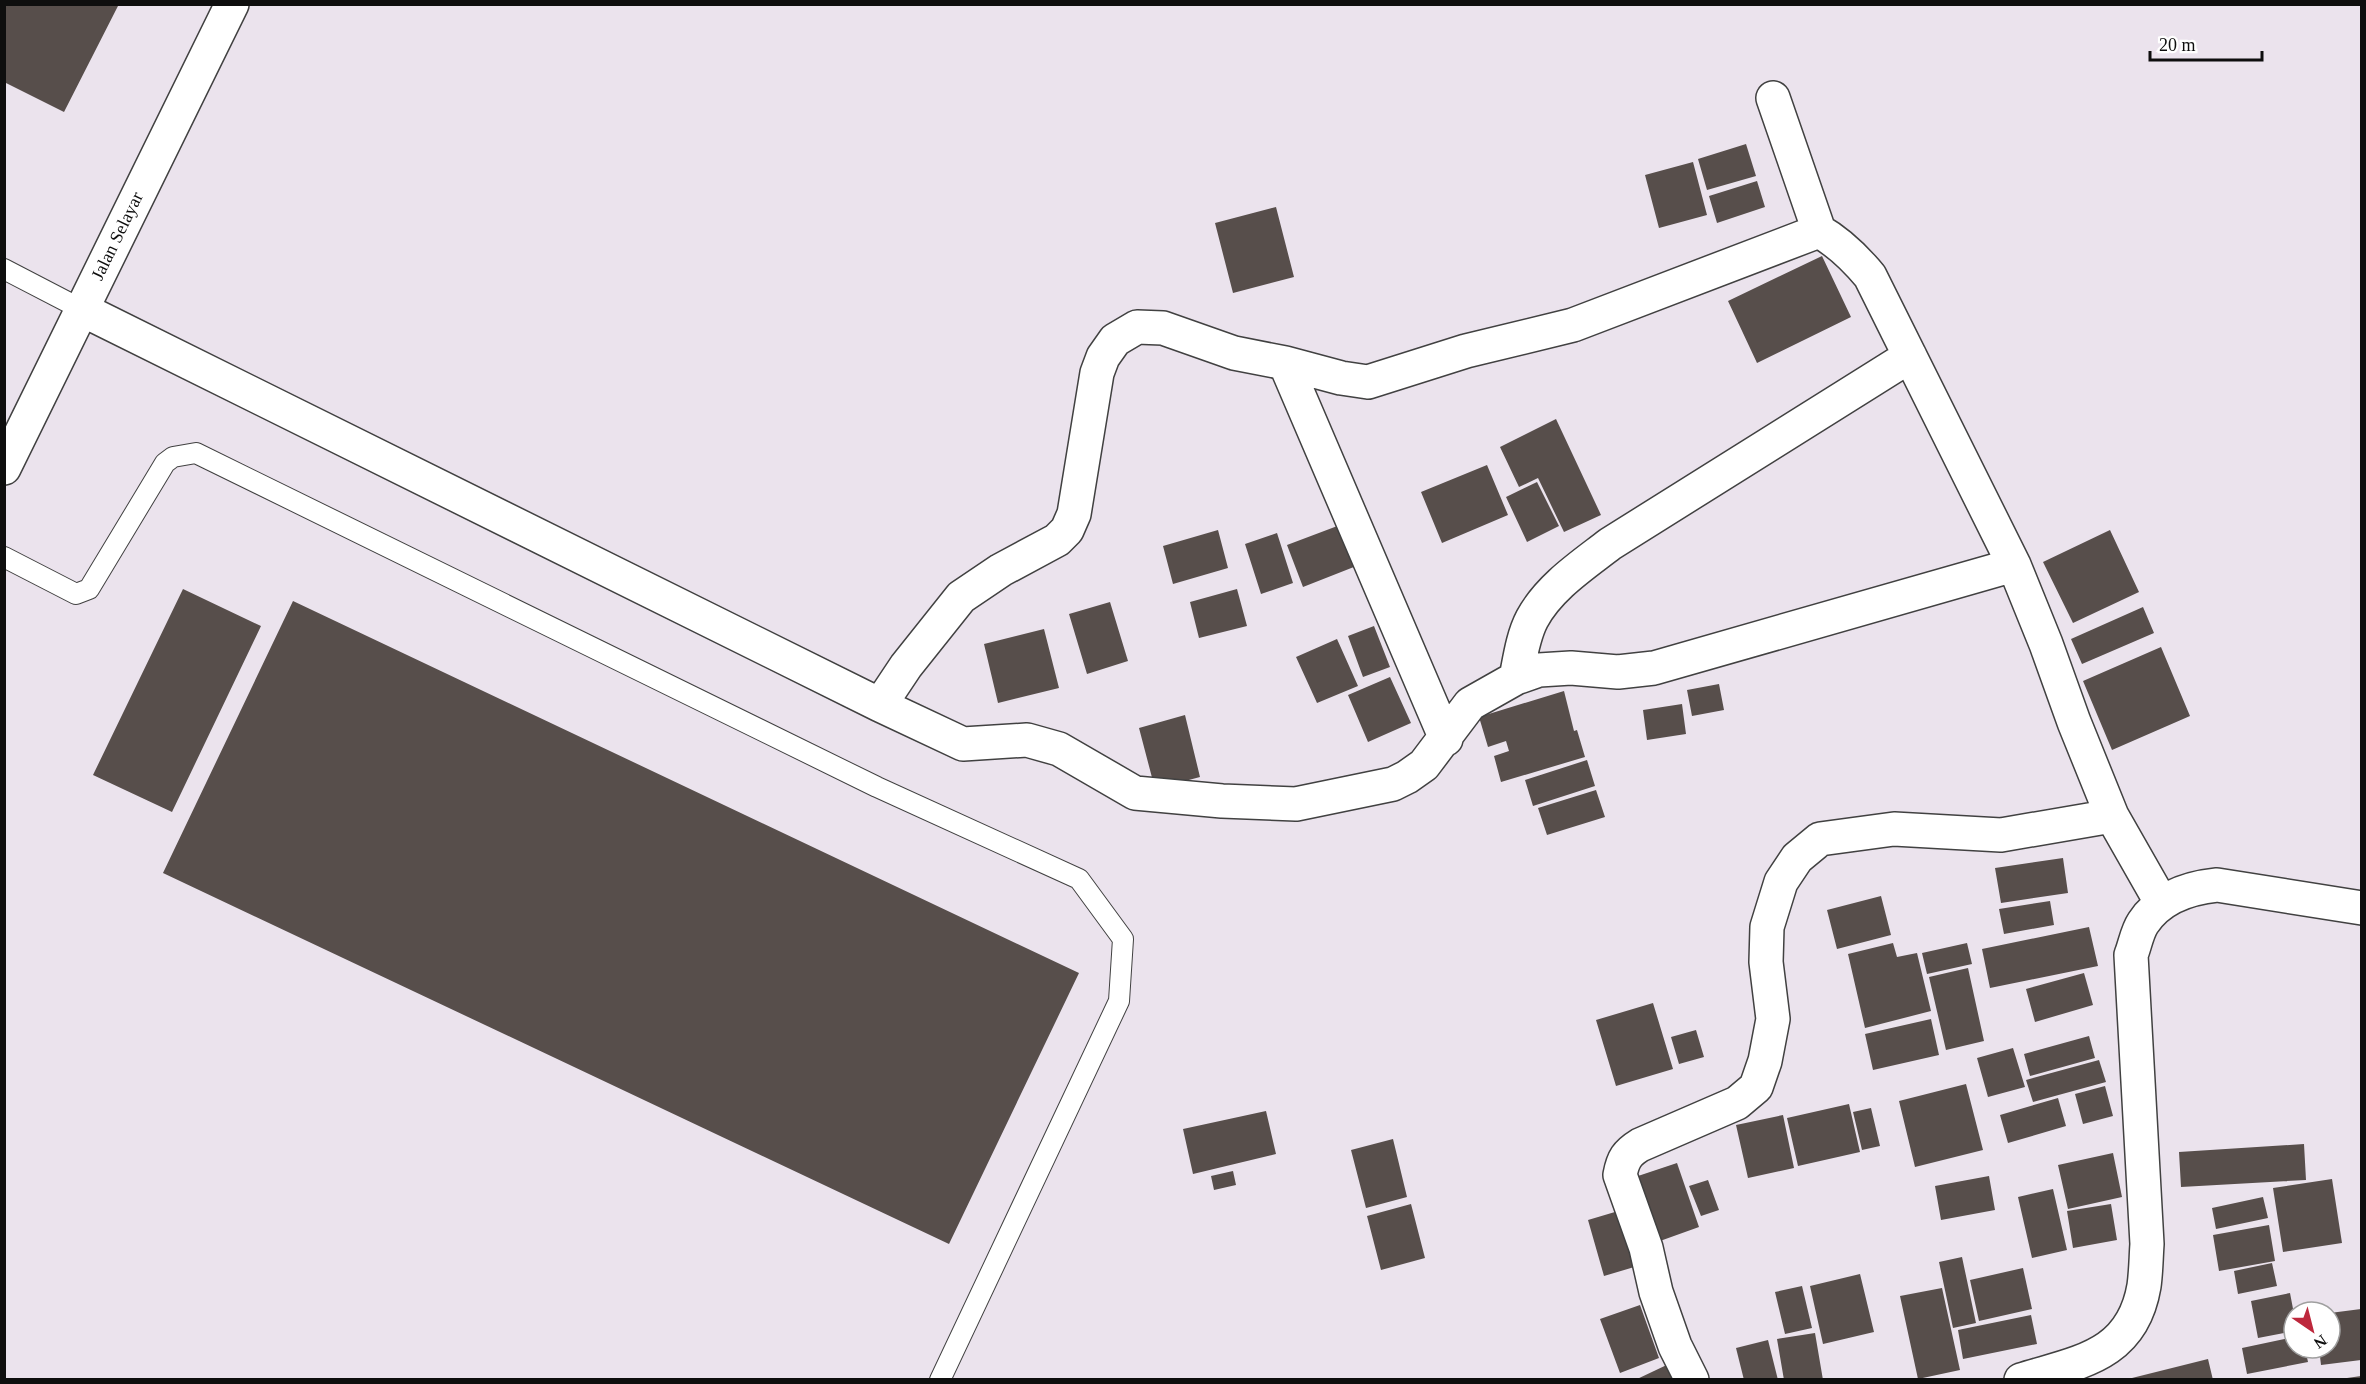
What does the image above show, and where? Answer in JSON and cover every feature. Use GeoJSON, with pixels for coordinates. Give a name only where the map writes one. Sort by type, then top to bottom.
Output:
{"type":"FeatureCollection","features":[{"type":"Feature","properties":{"kind":"street","name":"Jalan Selayar"},"geometry":{"type":"LineString","coordinates":[[4,468],[232,4]]}},
{"type":"Feature","properties":{"kind":"street"},"geometry":{"type":"LineString","coordinates":[[1773,98],[1819,231],[1834,239],[1852,254],[1870,276],[2014,565],[2112,816],[2161,902]]}},
{"type":"Feature","properties":{"kind":"street"},"geometry":{"type":"LineString","coordinates":[[880,705],[906,666],[961,597],[1001,570],[1057,540],[1067,530],[1074,513],[1097,373],[1103,357],[1115,340],[1137,327],[1163,328],[1234,353],[1286,363],[1341,378],[1368,382],[1466,351],[1573,325],[1819,231]]}},
{"type":"Feature","properties":{"kind":"street"},"geometry":{"type":"LineString","coordinates":[[81,309],[963,744],[1027,740],[1059,749],[1135,793],[1222,801],[1296,804],[1393,784],[1424,765],[1446,739],[1470,704],[1516,678],[1539,670],[1571,669],[1618,672],[1654,668],[2014,565]]}},
{"type":"Feature","properties":{"kind":"street"},"geometry":{"type":"LineString","coordinates":[[1516,678],[1525,637],[1532,618],[1548,597],[1572,573],[1610,544],[1910,356]]}},
{"type":"Feature","properties":{"kind":"street"},"geometry":{"type":"LineString","coordinates":[[1286,363],[1446,739]]}},
{"type":"Feature","properties":{"kind":"street"},"geometry":{"type":"LineString","coordinates":[[1692,1380],[1675,1346],[1656,1292],[1646,1248],[1620,1175],[1622,1164],[1628,1152],[1640,1145],[1737,1103],[1756,1087],[1765,1061],[1773,1019],[1766,962],[1767,927],[1781,882],[1797,858],[1820,839],[1894,829],[2001,834],[2112,816]]}},
{"type":"Feature","properties":{"kind":"street"},"geometry":{"type":"LineString","coordinates":[[2021,1380],[2094,1358],[2120,1340],[2135,1317],[2144,1287],[2147,1244],[2131,955],[2142,924],[2161,902],[2194,887],[2217,885],[2361,908]]}},
{"type":"Feature","properties":{"kind":"lane"},"geometry":{"type":"LineString","coordinates":[[4,269],[81,309]]}},
{"type":"Feature","properties":{"kind":"lane"},"geometry":{"type":"LineString","coordinates":[[4,557],[76,594],[89,590],[165,463],[173,457],[196,453],[866,782],[1080,879],[1123,939],[1119,1001],[940,1380]]}},
{"type":"Feature","properties":{"kind":"shaded area"},"geometry":{"type":"Polygon","coordinates":[[[5,5],[2361,5],[2361,1379],[5,1380],[5,5]]]}},
{"type":"Feature","properties":{"kind":"building"},"geometry":{"type":"Polygon","coordinates":[[[4,4],[119,4],[64,112],[4,82],[4,4]]]}},
{"type":"Feature","properties":{"kind":"building"},"geometry":{"type":"Polygon","coordinates":[[[1746,144],[1756,176],[1707,190],[1698,159],[1746,144]]]}},
{"type":"Feature","properties":{"kind":"building"},"geometry":{"type":"Polygon","coordinates":[[[1693,162],[1707,215],[1659,228],[1645,175],[1693,162]]]}},
{"type":"Feature","properties":{"kind":"building"},"geometry":{"type":"Polygon","coordinates":[[[1757,181],[1765,207],[1717,223],[1709,196],[1757,181]]]}},
{"type":"Feature","properties":{"kind":"building"},"geometry":{"type":"Polygon","coordinates":[[[1276,207],[1294,277],[1233,293],[1215,223],[1276,207]]]}},
{"type":"Feature","properties":{"kind":"building"},"geometry":{"type":"Polygon","coordinates":[[[1822,256],[1851,317],[1757,363],[1728,301],[1822,256]]]}},
{"type":"Feature","properties":{"kind":"building"},"geometry":{"type":"Polygon","coordinates":[[[1556,419],[1601,515],[1564,532],[1538,478],[1519,487],[1500,447],[1556,419]]]}},
{"type":"Feature","properties":{"kind":"building"},"geometry":{"type":"Polygon","coordinates":[[[1487,465],[1508,515],[1442,543],[1421,492],[1487,465]]]}},
{"type":"Feature","properties":{"kind":"building"},"geometry":{"type":"Polygon","coordinates":[[[1537,482],[1559,526],[1527,542],[1506,497],[1537,482]]]}},
{"type":"Feature","properties":{"kind":"building"},"geometry":{"type":"Polygon","coordinates":[[[1348,522],[1364,563],[1303,587],[1287,545],[1348,522]]]}},
{"type":"Feature","properties":{"kind":"building"},"geometry":{"type":"Polygon","coordinates":[[[1218,530],[1228,568],[1173,584],[1163,546],[1218,530]]]}},
{"type":"Feature","properties":{"kind":"building"},"geometry":{"type":"Polygon","coordinates":[[[2110,530],[2139,592],[2073,623],[2043,562],[2110,530]]]}},
{"type":"Feature","properties":{"kind":"building"},"geometry":{"type":"Polygon","coordinates":[[[1277,533],[1293,583],[1261,594],[1245,544],[1277,533]]]}},
{"type":"Feature","properties":{"kind":"building"},"geometry":{"type":"Polygon","coordinates":[[[183,589],[261,626],[172,812],[93,775],[183,589]]]}},
{"type":"Feature","properties":{"kind":"building"},"geometry":{"type":"Polygon","coordinates":[[[1237,589],[1247,626],[1199,638],[1190,602],[1237,589]]]}},
{"type":"Feature","properties":{"kind":"building"},"geometry":{"type":"Polygon","coordinates":[[[293,601],[1079,973],[949,1244],[163,873],[293,601]]]}},
{"type":"Feature","properties":{"kind":"building"},"geometry":{"type":"Polygon","coordinates":[[[1110,602],[1128,661],[1087,674],[1069,614],[1110,602]]]}},
{"type":"Feature","properties":{"kind":"building"},"geometry":{"type":"Polygon","coordinates":[[[2143,607],[2154,633],[2082,664],[2071,639],[2143,607]]]}},
{"type":"Feature","properties":{"kind":"building"},"geometry":{"type":"Polygon","coordinates":[[[1374,626],[1390,667],[1363,677],[1348,636],[1374,626]]]}},
{"type":"Feature","properties":{"kind":"building"},"geometry":{"type":"Polygon","coordinates":[[[1044,629],[1059,688],[998,703],[984,644],[1044,629]]]}},
{"type":"Feature","properties":{"kind":"building"},"geometry":{"type":"Polygon","coordinates":[[[1337,639],[1358,686],[1317,703],[1296,657],[1337,639]]]}},
{"type":"Feature","properties":{"kind":"building"},"geometry":{"type":"Polygon","coordinates":[[[2161,647],[2190,716],[2112,750],[2083,681],[2161,647]]]}},
{"type":"Feature","properties":{"kind":"building"},"geometry":{"type":"Polygon","coordinates":[[[1390,677],[1411,723],[1368,742],[1348,695],[1390,677]]]}},
{"type":"Feature","properties":{"kind":"building"},"geometry":{"type":"Polygon","coordinates":[[[1719,684],[1724,710],[1692,716],[1687,690],[1719,684]]]}},
{"type":"Feature","properties":{"kind":"building"},"geometry":{"type":"Polygon","coordinates":[[[1564,691],[1574,731],[1577,730],[1585,757],[1501,782],[1494,756],[1509,751],[1506,741],[1488,747],[1479,717],[1564,691]]]}},
{"type":"Feature","properties":{"kind":"building"},"geometry":{"type":"Polygon","coordinates":[[[1682,704],[1686,734],[1647,740],[1643,710],[1682,704]]]}},
{"type":"Feature","properties":{"kind":"building"},"geometry":{"type":"Polygon","coordinates":[[[1185,715],[1200,777],[1155,789],[1139,728],[1185,715]]]}},
{"type":"Feature","properties":{"kind":"building"},"geometry":{"type":"Polygon","coordinates":[[[1587,760],[1595,786],[1533,806],[1525,780],[1587,760]]]}},
{"type":"Feature","properties":{"kind":"building"},"geometry":{"type":"Polygon","coordinates":[[[1596,790],[1605,817],[1547,835],[1538,808],[1596,790]]]}},
{"type":"Feature","properties":{"kind":"building"},"geometry":{"type":"Polygon","coordinates":[[[2063,858],[2068,893],[2001,903],[1995,868],[2063,858]]]}},
{"type":"Feature","properties":{"kind":"building"},"geometry":{"type":"Polygon","coordinates":[[[1881,896],[1891,935],[1837,949],[1827,910],[1881,896]]]}},
{"type":"Feature","properties":{"kind":"building"},"geometry":{"type":"Polygon","coordinates":[[[2050,901],[2054,925],[2004,934],[1999,909],[2050,901]]]}},
{"type":"Feature","properties":{"kind":"building"},"geometry":{"type":"Polygon","coordinates":[[[2089,927],[2098,966],[1990,988],[1982,949],[2089,927]]]}},
{"type":"Feature","properties":{"kind":"building"},"geometry":{"type":"Polygon","coordinates":[[[1893,943],[1897,957],[1917,953],[1931,1011],[1865,1028],[1848,954],[1893,943]]]}},
{"type":"Feature","properties":{"kind":"building"},"geometry":{"type":"Polygon","coordinates":[[[1967,943],[1972,964],[1927,974],[1922,953],[1967,943]]]}},
{"type":"Feature","properties":{"kind":"building"},"geometry":{"type":"Polygon","coordinates":[[[1968,968],[1984,1041],[1946,1050],[1929,977],[1968,968]]]}},
{"type":"Feature","properties":{"kind":"building"},"geometry":{"type":"Polygon","coordinates":[[[2084,973],[2093,1005],[2035,1022],[2026,989],[2084,973]]]}},
{"type":"Feature","properties":{"kind":"building"},"geometry":{"type":"Polygon","coordinates":[[[1653,1003],[1673,1069],[1616,1086],[1596,1020],[1653,1003]]]}},
{"type":"Feature","properties":{"kind":"building"},"geometry":{"type":"Polygon","coordinates":[[[1931,1019],[1939,1055],[1873,1070],[1865,1034],[1931,1019]]]}},
{"type":"Feature","properties":{"kind":"building"},"geometry":{"type":"Polygon","coordinates":[[[1696,1030],[1704,1057],[1679,1064],[1671,1037],[1696,1030]]]}},
{"type":"Feature","properties":{"kind":"building"},"geometry":{"type":"Polygon","coordinates":[[[2089,1036],[2095,1058],[2030,1076],[2024,1054],[2089,1036]]]}},
{"type":"Feature","properties":{"kind":"building"},"geometry":{"type":"Polygon","coordinates":[[[2013,1048],[2025,1087],[1988,1097],[1977,1058],[2013,1048]]]}},
{"type":"Feature","properties":{"kind":"building"},"geometry":{"type":"Polygon","coordinates":[[[2099,1060],[2106,1082],[2033,1102],[2026,1080],[2099,1060]]]}},
{"type":"Feature","properties":{"kind":"building"},"geometry":{"type":"Polygon","coordinates":[[[1966,1084],[1983,1150],[1915,1167],[1899,1101],[1966,1084]]]}},
{"type":"Feature","properties":{"kind":"building"},"geometry":{"type":"Polygon","coordinates":[[[2105,1086],[2113,1116],[2083,1124],[2075,1094],[2105,1086]]]}},
{"type":"Feature","properties":{"kind":"building"},"geometry":{"type":"Polygon","coordinates":[[[2058,1098],[2066,1126],[2008,1143],[2000,1115],[2058,1098]]]}},
{"type":"Feature","properties":{"kind":"building"},"geometry":{"type":"Polygon","coordinates":[[[1849,1104],[1860,1152],[1798,1166],[1787,1118],[1849,1104]]]}},
{"type":"Feature","properties":{"kind":"building"},"geometry":{"type":"Polygon","coordinates":[[[1871,1108],[1880,1146],[1862,1150],[1853,1112],[1871,1108]]]}},
{"type":"Feature","properties":{"kind":"building"},"geometry":{"type":"Polygon","coordinates":[[[1266,1111],[1276,1154],[1193,1174],[1183,1129],[1266,1111]]]}},
{"type":"Feature","properties":{"kind":"building"},"geometry":{"type":"Polygon","coordinates":[[[1783,1115],[1794,1168],[1748,1178],[1736,1125],[1783,1115]]]}},
{"type":"Feature","properties":{"kind":"building"},"geometry":{"type":"Polygon","coordinates":[[[1393,1139],[1407,1197],[1366,1208],[1351,1150],[1393,1139]]]}},
{"type":"Feature","properties":{"kind":"building"},"geometry":{"type":"Polygon","coordinates":[[[2304,1144],[2306,1180],[2181,1187],[2179,1152],[2304,1144]]]}},
{"type":"Feature","properties":{"kind":"building"},"geometry":{"type":"Polygon","coordinates":[[[2113,1153],[2122,1197],[2068,1209],[2058,1165],[2113,1153]]]}},
{"type":"Feature","properties":{"kind":"building"},"geometry":{"type":"Polygon","coordinates":[[[1677,1163],[1699,1227],[1660,1241],[1638,1176],[1677,1163]]]}},
{"type":"Feature","properties":{"kind":"building"},"geometry":{"type":"Polygon","coordinates":[[[1233,1171],[1236,1185],[1214,1190],[1211,1176],[1233,1171]]]}},
{"type":"Feature","properties":{"kind":"building"},"geometry":{"type":"Polygon","coordinates":[[[1989,1176],[1995,1210],[1941,1220],[1935,1186],[1989,1176]]]}},
{"type":"Feature","properties":{"kind":"building"},"geometry":{"type":"Polygon","coordinates":[[[2332,1179],[2342,1243],[2283,1252],[2273,1188],[2332,1179]]]}},
{"type":"Feature","properties":{"kind":"building"},"geometry":{"type":"Polygon","coordinates":[[[1708,1180],[1719,1210],[1701,1216],[1689,1186],[1708,1180]]]}},
{"type":"Feature","properties":{"kind":"building"},"geometry":{"type":"Polygon","coordinates":[[[2053,1189],[2067,1250],[2032,1258],[2018,1197],[2053,1189]]]}},
{"type":"Feature","properties":{"kind":"building"},"geometry":{"type":"Polygon","coordinates":[[[2263,1197],[2268,1218],[2216,1229],[2212,1208],[2263,1197]]]}},
{"type":"Feature","properties":{"kind":"building"},"geometry":{"type":"Polygon","coordinates":[[[1411,1204],[1425,1258],[1381,1270],[1367,1216],[1411,1204]]]}},
{"type":"Feature","properties":{"kind":"building"},"geometry":{"type":"Polygon","coordinates":[[[2111,1204],[2117,1240],[2073,1248],[2067,1211],[2111,1204]]]}},
{"type":"Feature","properties":{"kind":"building"},"geometry":{"type":"Polygon","coordinates":[[[1625,1209],[1641,1265],[1604,1276],[1588,1220],[1625,1209]]]}},
{"type":"Feature","properties":{"kind":"building"},"geometry":{"type":"Polygon","coordinates":[[[2269,1225],[2275,1261],[2219,1271],[2213,1235],[2269,1225]]]}},
{"type":"Feature","properties":{"kind":"building"},"geometry":{"type":"Polygon","coordinates":[[[1962,1257],[1976,1323],[1953,1328],[1939,1262],[1962,1257]]]}},
{"type":"Feature","properties":{"kind":"building"},"geometry":{"type":"Polygon","coordinates":[[[2272,1263],[2277,1286],[2238,1294],[2234,1271],[2272,1263]]]}},
{"type":"Feature","properties":{"kind":"building"},"geometry":{"type":"Polygon","coordinates":[[[2023,1268],[2032,1309],[1979,1321],[1970,1280],[2023,1268]]]}},
{"type":"Feature","properties":{"kind":"building"},"geometry":{"type":"Polygon","coordinates":[[[1860,1274],[1874,1332],[1823,1344],[1810,1286],[1860,1274]]]}},
{"type":"Feature","properties":{"kind":"building"},"geometry":{"type":"Polygon","coordinates":[[[1802,1286],[1812,1328],[1785,1334],[1775,1292],[1802,1286]]]}},
{"type":"Feature","properties":{"kind":"building"},"geometry":{"type":"Polygon","coordinates":[[[1942,1288],[1960,1370],[1918,1379],[1900,1296],[1942,1288]]]}},
{"type":"Feature","properties":{"kind":"building"},"geometry":{"type":"Polygon","coordinates":[[[2290,1293],[2291,1300],[2282,1300],[2282,1333],[2258,1338],[2251,1301],[2290,1293]]]}},
{"type":"Feature","properties":{"kind":"building"},"geometry":{"type":"Polygon","coordinates":[[[1640,1305],[1659,1358],[1620,1373],[1600,1319],[1640,1305]]]}},
{"type":"Feature","properties":{"kind":"building"},"geometry":{"type":"Polygon","coordinates":[[[2361,1309],[2361,1360],[2321,1365],[2320,1360],[2342,1360],[2342,1311],[2361,1309]]]}},
{"type":"Feature","properties":{"kind":"building"},"geometry":{"type":"Polygon","coordinates":[[[2031,1315],[2037,1344],[1963,1359],[1958,1330],[2031,1315]]]}},
{"type":"Feature","properties":{"kind":"building"},"geometry":{"type":"Polygon","coordinates":[[[1815,1333],[1823,1380],[1784,1380],[1777,1339],[1815,1333]]]}},
{"type":"Feature","properties":{"kind":"building"},"geometry":{"type":"Polygon","coordinates":[[[1768,1340],[1778,1380],[1744,1380],[1736,1348],[1768,1340]]]}},
{"type":"Feature","properties":{"kind":"building"},"geometry":{"type":"Polygon","coordinates":[[[2282,1340],[2282,1360],[2308,1360],[2308,1362],[2247,1374],[2242,1348],[2282,1340]]]}},
{"type":"Feature","properties":{"kind":"building"},"geometry":{"type":"Polygon","coordinates":[[[2208,1359],[2213,1380],[2128,1380],[2128,1379],[2208,1359]]]}},
{"type":"Feature","properties":{"kind":"building"},"geometry":{"type":"Polygon","coordinates":[[[1673,1362],[1681,1380],[1635,1380],[1673,1362]]]}},
{"type":"Feature","properties":{"kind":"building"},"geometry":{"type":"Polygon","coordinates":[[[2361,1376],[2361,1380],[2347,1380],[2347,1378],[2361,1376]]]}}]}
